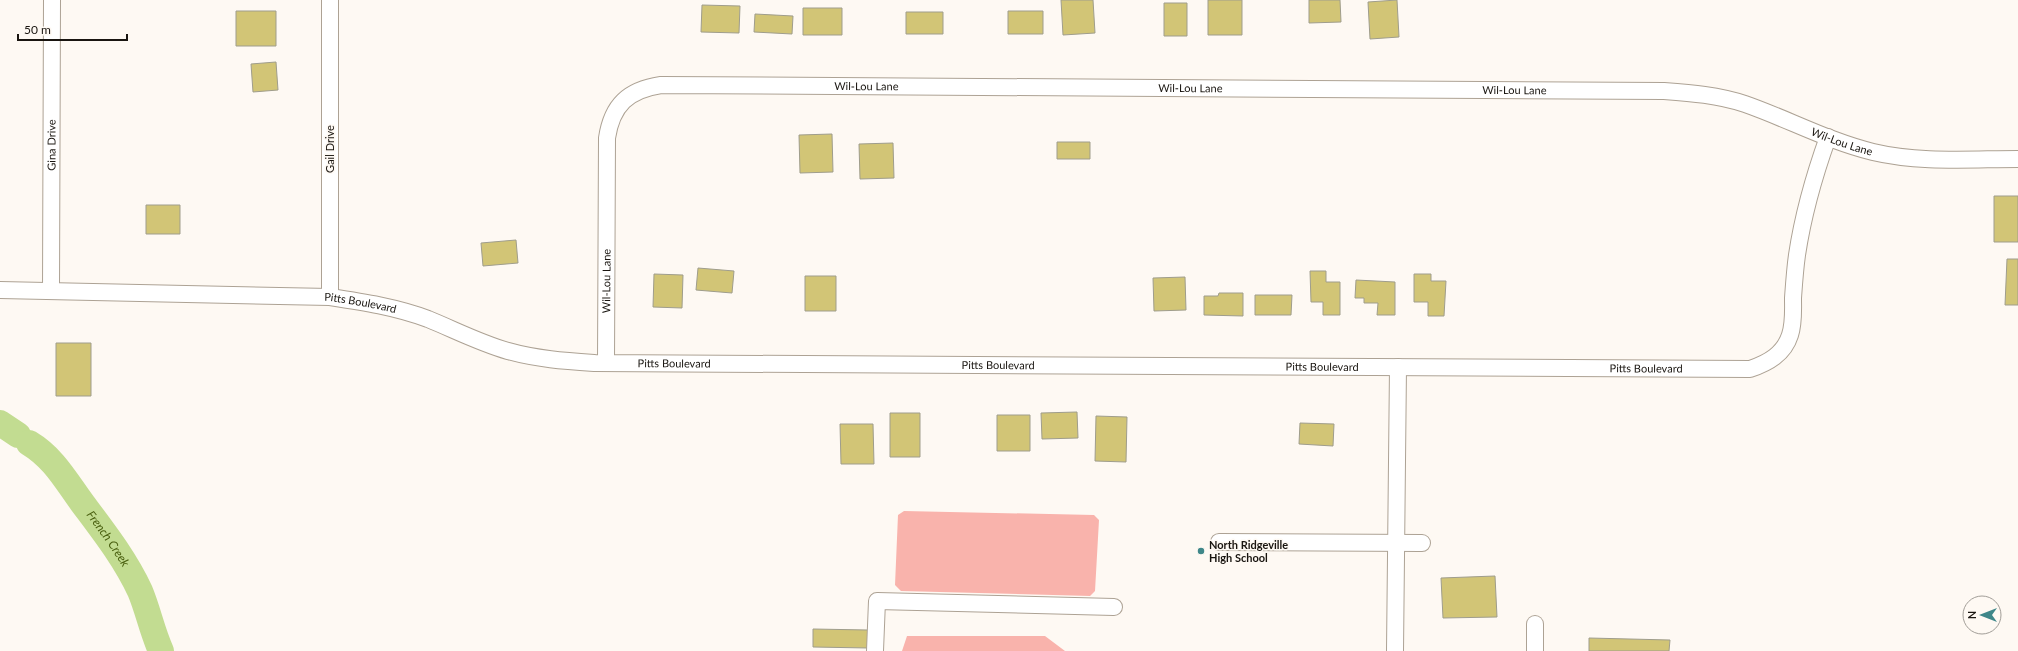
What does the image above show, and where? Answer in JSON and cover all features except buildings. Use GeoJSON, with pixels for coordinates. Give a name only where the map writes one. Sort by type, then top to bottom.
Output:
{"type":"FeatureCollection","features":[{"type":"Feature","properties":{"kind":"street","name":"Gina Drive"},"geometry":{"type":"LineString","coordinates":[[51,291],[52,0]]}},
{"type":"Feature","properties":{"kind":"street","name":"Gail Drive"},"geometry":{"type":"LineString","coordinates":[[330,0],[330,297]]}},
{"type":"Feature","properties":{"kind":"street","name":"Wil-Lou Lane"},"geometry":{"type":"LineString","coordinates":[[606,363],[607,138],[609,125],[615,112],[623,101],[634,92],[647,87],[661,85],[1664,91],[1698,93],[1744,104],[1828,138],[1873,152],[1919,158],[2018,159]]}},
{"type":"Feature","properties":{"kind":"street","name":"Pitts Boulevard"},"geometry":{"type":"LineString","coordinates":[[0,290],[330,297],[370,303],[399,310],[427,319],[481,342],[516,353],[565,362],[1741,369],[1763,364],[1774,357],[1784,347],[1790,335],[1793,322],[1797,256],[1804,215],[1814,176],[1828,138]]}},
{"type":"Feature","properties":{"kind":"street"},"geometry":{"type":"LineString","coordinates":[[1395,651],[1398,367]]}},
{"type":"Feature","properties":{"kind":"street"},"geometry":{"type":"LineString","coordinates":[[1219,542],[1422,543]]}},
{"type":"Feature","properties":{"kind":"street"},"geometry":{"type":"LineString","coordinates":[[875,651],[877,601],[1114,607]]}},
{"type":"Feature","properties":{"kind":"street"},"geometry":{"type":"LineString","coordinates":[[1535,624],[1535,651]]}},
{"type":"Feature","properties":{"kind":"shaded area"},"geometry":{"type":"Polygon","coordinates":[[[904,511],[1094,515],[1099,520],[1095,591],[1090,596],[901,591],[895,585],[898,515],[904,511]]]}},
{"type":"Feature","properties":{"kind":"shaded area"},"geometry":{"type":"Polygon","coordinates":[[[907,636],[1045,636],[1065,651],[902,651],[907,636]]]}},
{"type":"Feature","properties":{"kind":"waterway","name":"French Creek"},"geometry":{"type":"LineString","coordinates":[[0,423],[18,435]]}},
{"type":"Feature","properties":{"kind":"waterway","name":"French Creek"},"geometry":{"type":"LineString","coordinates":[[29,443],[46,456],[59,470],[121,557],[140,591],[161,651]]}},
{"type":"Feature","properties":{"kind":"place","name":"North Ridgeville High School"},"geometry":{"type":"Point","coordinates":[1201,551]}}]}
